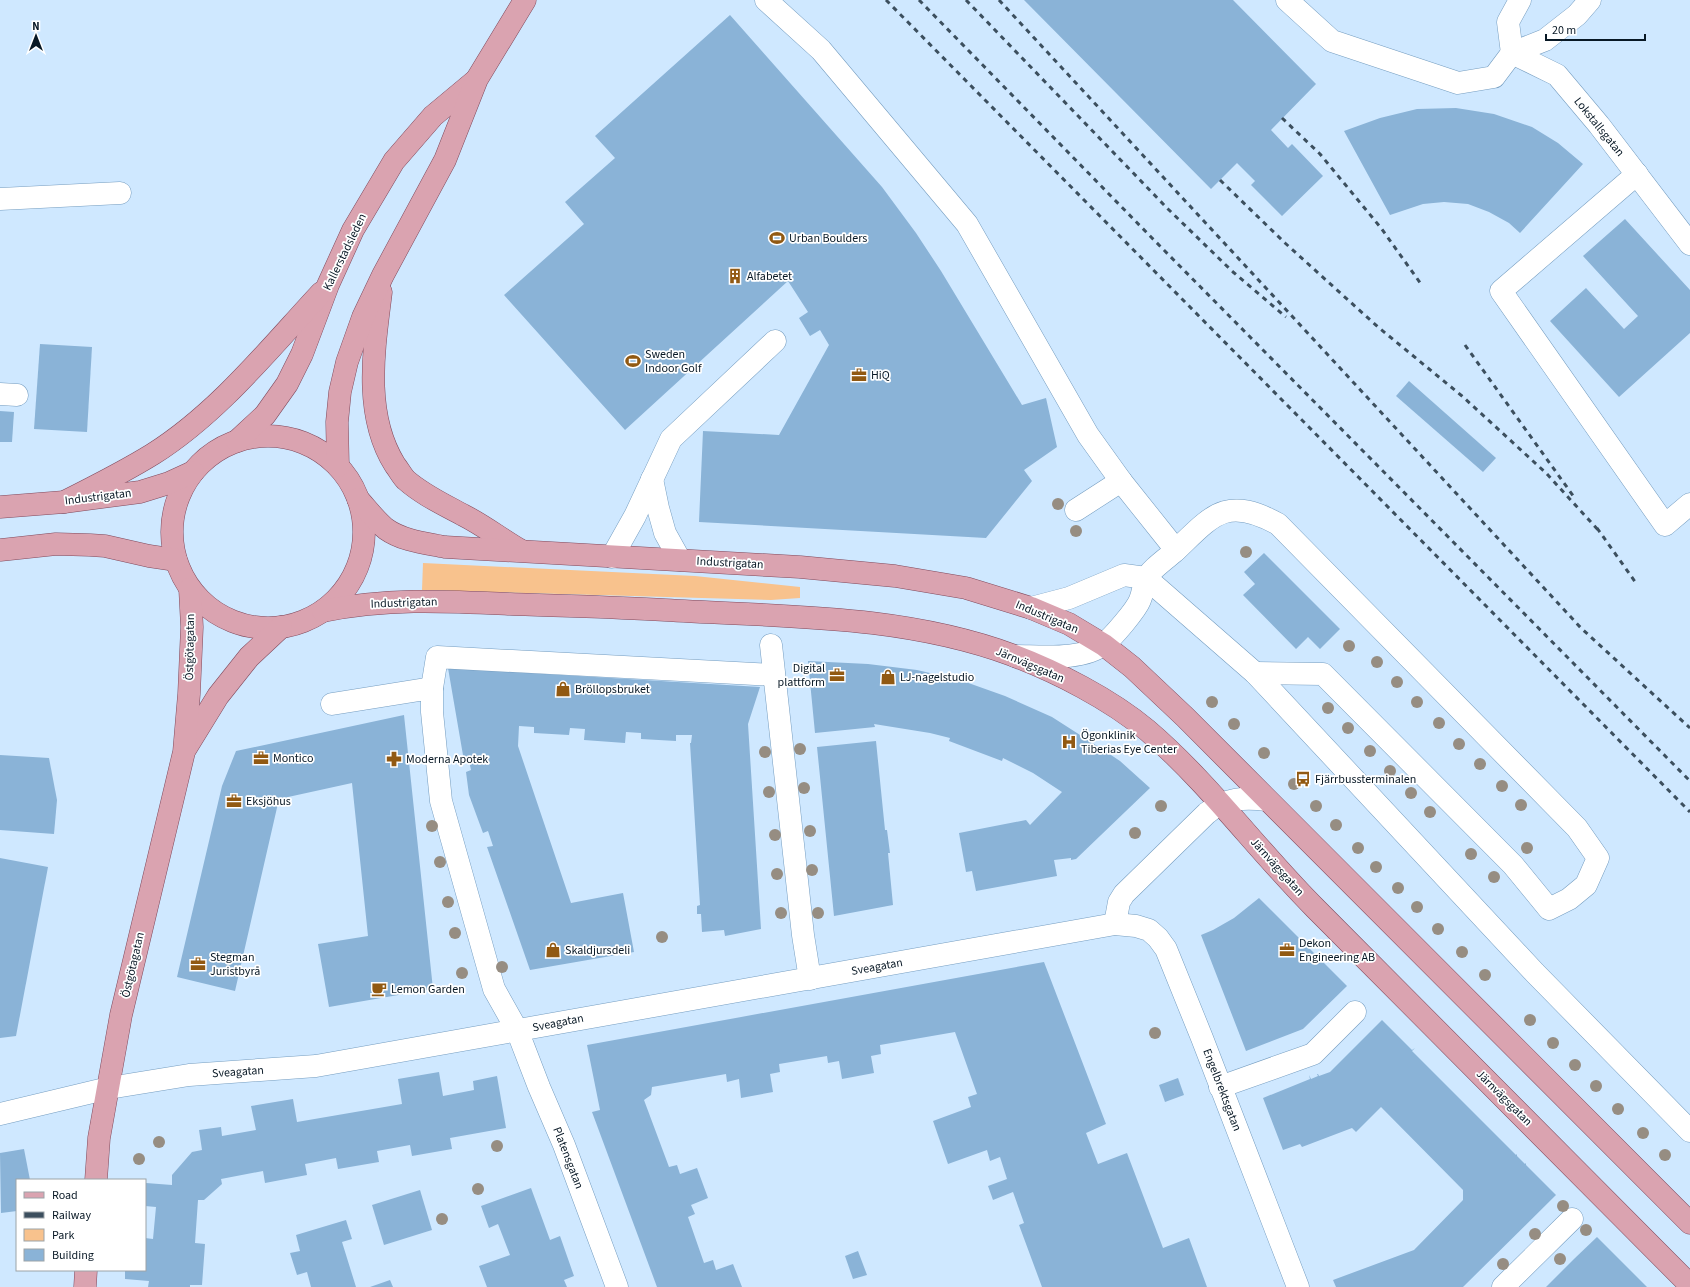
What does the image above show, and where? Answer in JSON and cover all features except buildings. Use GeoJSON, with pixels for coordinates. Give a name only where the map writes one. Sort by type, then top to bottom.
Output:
{"type":"FeatureCollection","features":[{"type":"Feature","properties":{"kind":"main road","name":"Kallerstadsleden"},"geometry":{"type":"LineString","coordinates":[[338,466],[340,392],[347,362],[362,317],[445,160],[477,79],[525,0]]}},
{"type":"Feature","properties":{"kind":"main road","name":"Kallerstadsleden"},"geometry":{"type":"LineString","coordinates":[[237,441],[265,415],[287,384],[302,354],[328,285],[353,230],[394,161],[433,116],[477,79]]}},
{"type":"Feature","properties":{"kind":"main road"},"geometry":{"type":"LineString","coordinates":[[383,275],[373,360],[374,390],[378,423],[388,453],[405,479],[429,498],[464,515],[521,551]]}},
{"type":"Feature","properties":{"kind":"main road"},"geometry":{"type":"LineString","coordinates":[[64,502],[112,478],[153,454],[193,424],[239,382],[328,285]]}},
{"type":"Feature","properties":{"kind":"main road"},"geometry":{"type":"LineString","coordinates":[[259,436],[280,436],[302,442],[321,452],[338,466],[350,481],[358,499],[364,524],[362,549],[355,573],[341,594],[322,611],[310,618],[281,627],[261,628],[221,616],[204,604],[190,589],[176,560],[172,542],[172,523],[175,505],[182,487],[205,458],[220,448],[237,441],[259,436]]}},
{"type":"Feature","properties":{"kind":"main road","name":"Industrigatan"},"geometry":{"type":"LineString","coordinates":[[0,507],[64,502],[140,492],[169,483],[193,472]]}},
{"type":"Feature","properties":{"kind":"main road","name":"Industrigatan"},"geometry":{"type":"LineString","coordinates":[[358,499],[386,528],[401,537],[418,542],[445,547],[680,560],[894,576],[966,588],[1031,608],[1069,624],[1104,645]]}},
{"type":"Feature","properties":{"kind":"main road"},"geometry":{"type":"LineString","coordinates":[[0,550],[56,544],[90,545],[105,546],[149,556],[176,560]]}},
{"type":"Feature","properties":{"kind":"main road","name":"Östgötagatan"},"geometry":{"type":"LineString","coordinates":[[96,1179],[99,1138],[121,1015],[184,752],[191,649],[190,589]]}},
{"type":"Feature","properties":{"kind":"main road","name":"Industrigatan"},"geometry":{"type":"LineString","coordinates":[[322,611],[356,605],[422,600],[774,616]]}},
{"type":"Feature","properties":{"kind":"main road","name":"Järnvägsgatan"},"geometry":{"type":"LineString","coordinates":[[774,616],[854,621],[911,628],[962,638],[1014,656],[1059,675],[1119,709],[1145,729],[1176,757],[1310,904],[1690,1285]]}},
{"type":"Feature","properties":{"kind":"main road","name":"Östgötagatan"},"geometry":{"type":"LineString","coordinates":[[184,752],[218,696],[249,658],[281,627]]}},
{"type":"Feature","properties":{"kind":"main road"},"geometry":{"type":"LineString","coordinates":[[1104,645],[1132,667],[1170,702],[1690,1223]]}},
{"type":"Feature","properties":{"kind":"main road"},"geometry":{"type":"LineString","coordinates":[[85,1287],[86,1271]]}},
{"type":"Feature","properties":{"kind":"street"},"geometry":{"type":"LineString","coordinates":[[766,0],[821,50],[967,224],[1088,435],[1121,481],[1176,550]]}},
{"type":"Feature","properties":{"kind":"street"},"geometry":{"type":"LineString","coordinates":[[1287,0],[1332,41],[1458,83],[1494,77],[1512,53],[1546,40],[1577,15],[1590,0]]}},
{"type":"Feature","properties":{"kind":"street"},"geometry":{"type":"LineString","coordinates":[[1512,53],[1508,22],[1520,0]]}},
{"type":"Feature","properties":{"kind":"street","name":"Lokstallsgatan"},"geometry":{"type":"LineString","coordinates":[[1512,53],[1557,75],[1637,174],[1690,244]]}},
{"type":"Feature","properties":{"kind":"street"},"geometry":{"type":"LineString","coordinates":[[1637,174],[1501,292],[1665,525],[1690,504]]}},
{"type":"Feature","properties":{"kind":"street"},"geometry":{"type":"LineString","coordinates":[[0,199],[120,193]]}},
{"type":"Feature","properties":{"kind":"street"},"geometry":{"type":"LineString","coordinates":[[612,556],[635,516],[671,439],[775,341]]}},
{"type":"Feature","properties":{"kind":"street"},"geometry":{"type":"LineString","coordinates":[[652,479],[665,533],[680,560]]}},
{"type":"Feature","properties":{"kind":"street"},"geometry":{"type":"LineString","coordinates":[[1076,510],[1121,481]]}},
{"type":"Feature","properties":{"kind":"street"},"geometry":{"type":"LineString","coordinates":[[1014,656],[1059,657],[1081,654],[1104,645],[1130,616],[1140,601],[1146,578],[1211,517],[1225,511],[1241,510],[1262,515],[1278,524],[1577,828],[1598,858],[1586,885],[1569,899],[1549,909],[1513,865],[1324,674],[1255,673]]}},
{"type":"Feature","properties":{"kind":"street"},"geometry":{"type":"LineString","coordinates":[[1031,608],[1069,598],[1124,575],[1146,578],[1255,673],[1535,973],[1690,1131]]}},
{"type":"Feature","properties":{"kind":"street"},"geometry":{"type":"LineString","coordinates":[[771,645],[803,935],[810,979]]}},
{"type":"Feature","properties":{"kind":"street","name":"Platensgatan"},"geometry":{"type":"LineString","coordinates":[[617,1287],[564,1145],[517,1030],[494,989],[441,801],[432,712],[432,688],[437,658],[774,675]]}},
{"type":"Feature","properties":{"kind":"street"},"geometry":{"type":"LineString","coordinates":[[332,704],[432,688]]}},
{"type":"Feature","properties":{"kind":"street"},"geometry":{"type":"LineString","coordinates":[[1115,924],[1119,902],[1124,894],[1196,822],[1213,808],[1230,800],[1241,798],[1267,800]]}},
{"type":"Feature","properties":{"kind":"street","name":"Sveagatan"},"geometry":{"type":"LineString","coordinates":[[0,1114],[109,1088],[189,1075],[316,1066],[1115,924]]}},
{"type":"Feature","properties":{"kind":"street","name":"Engelbrektsgatan"},"geometry":{"type":"LineString","coordinates":[[1115,924],[1136,926],[1149,930],[1158,938],[1166,949],[1298,1287]]}},
{"type":"Feature","properties":{"kind":"street"},"geometry":{"type":"LineString","coordinates":[[1220,1087],[1313,1054],[1355,1012]]}},
{"type":"Feature","properties":{"kind":"street"},"geometry":{"type":"LineString","coordinates":[[1503,1287],[1572,1219]]}},
{"type":"Feature","properties":{"kind":"green space"},"geometry":{"type":"Polygon","coordinates":[[[423,563],[695,576],[800,587],[800,598],[771,600],[422,590],[423,563]]]}},
{"type":"Feature","properties":{"kind":"railway"},"geometry":{"type":"LineString","coordinates":[[886,0],[1690,812]]}},
{"type":"Feature","properties":{"kind":"railway"},"geometry":{"type":"LineString","coordinates":[[919,0],[1152,238],[1690,781]]}},
{"type":"Feature","properties":{"kind":"railway"},"geometry":{"type":"LineString","coordinates":[[966,0],[1168,209],[1233,272],[1286,317]]}},
{"type":"Feature","properties":{"kind":"railway"},"geometry":{"type":"LineString","coordinates":[[999,0],[1581,628],[1690,728]]}},
{"type":"Feature","properties":{"kind":"railway"},"geometry":{"type":"LineString","coordinates":[[1282,118],[1320,154],[1381,228],[1421,284]]}},
{"type":"Feature","properties":{"kind":"railway"},"geometry":{"type":"LineString","coordinates":[[1220,180],[1285,243],[1378,327],[1462,396],[1546,473],[1600,532]]}},
{"type":"Feature","properties":{"kind":"railway"},"geometry":{"type":"LineString","coordinates":[[1465,345],[1574,497]]}},
{"type":"Feature","properties":{"kind":"railway"},"geometry":{"type":"LineString","coordinates":[[1597,528],[1636,583]]}},
{"type":"Feature","properties":{"kind":"place","name":"Urban Boulders"},"geometry":{"type":"Point","coordinates":[777,238]}},
{"type":"Feature","properties":{"kind":"place","name":"Alfabetet"},"geometry":{"type":"Point","coordinates":[735,276]}},
{"type":"Feature","properties":{"kind":"place","name":"Sweden Indoor Golf"},"geometry":{"type":"Point","coordinates":[633,361]}},
{"type":"Feature","properties":{"kind":"place","name":"HiQ"},"geometry":{"type":"Point","coordinates":[859,375]}},
{"type":"Feature","properties":{"kind":"place","name":"Digital plattform"},"geometry":{"type":"Point","coordinates":[837,675]}},
{"type":"Feature","properties":{"kind":"place","name":"LJ-nagelstudio"},"geometry":{"type":"Point","coordinates":[888,677]}},
{"type":"Feature","properties":{"kind":"place","name":"Bröllopsbruket"},"geometry":{"type":"Point","coordinates":[563,689]}},
{"type":"Feature","properties":{"kind":"place","name":"Ögonklinik Tiberias Eye Center"},"geometry":{"type":"Point","coordinates":[1069,742]}},
{"type":"Feature","properties":{"kind":"place","name":"Montico"},"geometry":{"type":"Point","coordinates":[261,758]}},
{"type":"Feature","properties":{"kind":"place","name":"Moderna Apotek"},"geometry":{"type":"Point","coordinates":[394,759]}},
{"type":"Feature","properties":{"kind":"place","name":"Fjärrbussterminalen"},"geometry":{"type":"Point","coordinates":[1303,779]}},
{"type":"Feature","properties":{"kind":"place","name":"Eksjöhus"},"geometry":{"type":"Point","coordinates":[234,801]}},
{"type":"Feature","properties":{"kind":"place","name":"Skaldjursdeli"},"geometry":{"type":"Point","coordinates":[553,950]}},
{"type":"Feature","properties":{"kind":"place","name":"Dekon Engineering AB"},"geometry":{"type":"Point","coordinates":[1287,950]}},
{"type":"Feature","properties":{"kind":"place","name":"Stegman Juristbyrå"},"geometry":{"type":"Point","coordinates":[198,964]}},
{"type":"Feature","properties":{"kind":"place","name":"Lemon Garden"},"geometry":{"type":"Point","coordinates":[379,989]}}]}
